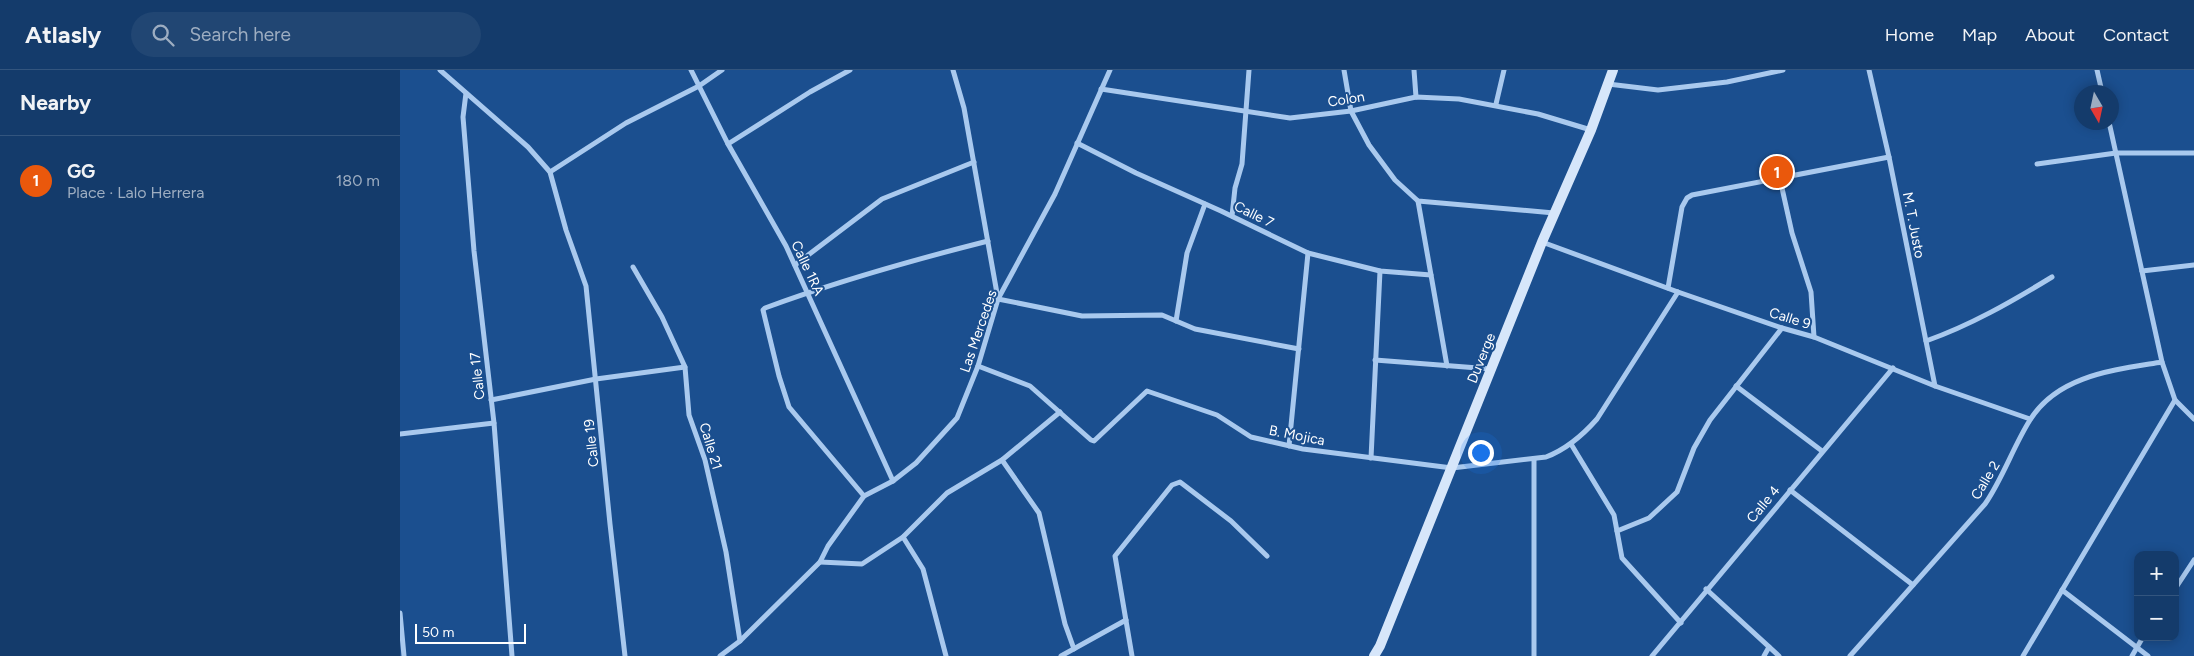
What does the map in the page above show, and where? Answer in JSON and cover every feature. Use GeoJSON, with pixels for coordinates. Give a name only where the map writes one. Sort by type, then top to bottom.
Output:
{"type":"FeatureCollection","features":[{"type":"Feature","properties":{"kind":"street"},"geometry":{"type":"LineString","coordinates":[[440,70],[528,147],[550,172],[626,123],[699,86],[722,70]]}},
{"type":"Feature","properties":{"kind":"street","name":"Calle 1RA"},"geometry":{"type":"LineString","coordinates":[[690,70],[728,144],[786,246],[893,481]]}},
{"type":"Feature","properties":{"kind":"street"},"geometry":{"type":"LineString","coordinates":[[728,144],[810,92],[850,70]]}},
{"type":"Feature","properties":{"kind":"street"},"geometry":{"type":"LineString","coordinates":[[953,70],[964,108],[998,299],[1082,316],[1162,315],[1195,329],[1299,349]]}},
{"type":"Feature","properties":{"kind":"street","name":"Las Mercedes"},"geometry":{"type":"LineString","coordinates":[[720,656],[740,641],[820,562],[828,546],[864,496],[893,481],[916,463],[957,418],[978,366],[998,299],[1054,194],[1110,70]]}},
{"type":"Feature","properties":{"kind":"street"},"geometry":{"type":"LineString","coordinates":[[1232,216],[1235,188],[1242,164],[1249,70]]}},
{"type":"Feature","properties":{"kind":"street"},"geometry":{"type":"LineString","coordinates":[[1344,70],[1351,110],[1369,144],[1395,180],[1418,201],[1447,366]]}},
{"type":"Feature","properties":{"kind":"street"},"geometry":{"type":"LineString","coordinates":[[1414,70],[1416,97]]}},
{"type":"Feature","properties":{"kind":"street"},"geometry":{"type":"LineString","coordinates":[[1496,104],[1504,70]]}},
{"type":"Feature","properties":{"kind":"street","name":"Duverge"},"geometry":{"type":"LineString","coordinates":[[1374,656],[1452,468],[1542,242],[1591,130],[1613,70]]}},
{"type":"Feature","properties":{"kind":"street"},"geometry":{"type":"LineString","coordinates":[[1608,84],[1658,90],[1727,82],[1783,70]]}},
{"type":"Feature","properties":{"kind":"street","name":"M. T. Justo"},"geometry":{"type":"LineString","coordinates":[[1868,70],[1889,157],[1935,386]]}},
{"type":"Feature","properties":{"kind":"street"},"geometry":{"type":"LineString","coordinates":[[2096,70],[2100,85]]}},
{"type":"Feature","properties":{"kind":"street","name":"Colon"},"geometry":{"type":"LineString","coordinates":[[1102,89],[1290,118],[1351,110],[1416,97],[1459,99],[1496,104],[1591,130]]}},
{"type":"Feature","properties":{"kind":"street","name":"Calle 17"},"geometry":{"type":"LineString","coordinates":[[466,93],[464,126],[474,251],[494,423],[512,656]]}},
{"type":"Feature","properties":{"kind":"street"},"geometry":{"type":"LineString","coordinates":[[2110,130],[2162,362],[2175,400],[2194,419]]}},
{"type":"Feature","properties":{"kind":"street","name":"Calle 7"},"geometry":{"type":"LineString","coordinates":[[1077,143],[1136,173],[1308,253],[1380,271],[1431,274]]}},
{"type":"Feature","properties":{"kind":"street"},"geometry":{"type":"LineString","coordinates":[[2037,164],[2116,153],[2194,153]]}},
{"type":"Feature","properties":{"kind":"street"},"geometry":{"type":"LineString","coordinates":[[1668,288],[1682,207],[1687,198],[1692,195],[1780,180],[1889,157]]}},
{"type":"Feature","properties":{"kind":"street"},"geometry":{"type":"LineString","coordinates":[[795,265],[882,199],[974,162]]}},
{"type":"Feature","properties":{"kind":"street","name":"Calle 19"},"geometry":{"type":"LineString","coordinates":[[550,172],[566,230],[586,286],[625,656]]}},
{"type":"Feature","properties":{"kind":"street"},"geometry":{"type":"LineString","coordinates":[[1780,180],[1792,233],[1811,292],[1814,337]]}},
{"type":"Feature","properties":{"kind":"street"},"geometry":{"type":"LineString","coordinates":[[1418,201],[1486,205],[1554,213]]}},
{"type":"Feature","properties":{"kind":"street"},"geometry":{"type":"LineString","coordinates":[[1176,321],[1186,252],[1205,204]]}},
{"type":"Feature","properties":{"kind":"street"},"geometry":{"type":"LineString","coordinates":[[864,496],[789,407],[779,376],[763,310],[807,292],[915,260],[988,241]]}},
{"type":"Feature","properties":{"kind":"street","name":"Calle 9"},"geometry":{"type":"LineString","coordinates":[[1542,242],[1678,292],[1782,328],[1814,337],[1935,386],[2030,419]]}},
{"type":"Feature","properties":{"kind":"street"},"geometry":{"type":"LineString","coordinates":[[1289,446],[1308,253]]}},
{"type":"Feature","properties":{"kind":"street"},"geometry":{"type":"LineString","coordinates":[[2142,270],[2194,265]]}},
{"type":"Feature","properties":{"kind":"street","name":"Calle 21"},"geometry":{"type":"LineString","coordinates":[[633,267],[662,317],[685,367],[689,415],[705,460],[726,552],[740,641]]}},
{"type":"Feature","properties":{"kind":"street"},"geometry":{"type":"LineString","coordinates":[[1371,458],[1380,271]]}},
{"type":"Feature","properties":{"kind":"street"},"geometry":{"type":"LineString","coordinates":[[1926,341],[1955,331],[1998,310],[2052,277]]}},
{"type":"Feature","properties":{"kind":"street","name":"B. Mojica"},"geometry":{"type":"LineString","coordinates":[[1060,412],[1094,441],[1147,391],[1217,415],[1251,437],[1289,446],[1452,468],[1546,457],[1560,452],[1581,437],[1597,419],[1678,292]]}},
{"type":"Feature","properties":{"kind":"street"},"geometry":{"type":"LineString","coordinates":[[1617,531],[1649,518],[1677,492],[1694,448],[1710,420],[1782,328]]}},
{"type":"Feature","properties":{"kind":"street"},"geometry":{"type":"LineString","coordinates":[[1376,360],[1492,369]]}},
{"type":"Feature","properties":{"kind":"street","name":"Calle 2"},"geometry":{"type":"LineString","coordinates":[[1850,656],[1985,504],[1995,490],[2030,419],[2047,399],[2075,381],[2117,370],[2162,362]]}},
{"type":"Feature","properties":{"kind":"street"},"geometry":{"type":"LineString","coordinates":[[820,562],[862,564],[904,537],[947,493],[1002,460],[1060,412],[1030,386],[978,366]]}},
{"type":"Feature","properties":{"kind":"street"},"geometry":{"type":"LineString","coordinates":[[491,400],[596,379],[685,367]]}},
{"type":"Feature","properties":{"kind":"street","name":"Calle 4"},"geometry":{"type":"LineString","coordinates":[[1652,656],[1682,623],[1706,590],[1893,368]]}},
{"type":"Feature","properties":{"kind":"street"},"geometry":{"type":"LineString","coordinates":[[1736,386],[1822,451]]}},
{"type":"Feature","properties":{"kind":"street"},"geometry":{"type":"LineString","coordinates":[[2023,656],[2175,400]]}},
{"type":"Feature","properties":{"kind":"street"},"geometry":{"type":"LineString","coordinates":[[400,434],[494,423]]}},
{"type":"Feature","properties":{"kind":"street"},"geometry":{"type":"LineString","coordinates":[[1571,444],[1614,515],[1622,558],[1682,623]]}},
{"type":"Feature","properties":{"kind":"street"},"geometry":{"type":"LineString","coordinates":[[1534,459],[1534,656]]}},
{"type":"Feature","properties":{"kind":"street"},"geometry":{"type":"LineString","coordinates":[[1002,460],[1040,513],[1065,624],[1074,648]]}},
{"type":"Feature","properties":{"kind":"street"},"geometry":{"type":"LineString","coordinates":[[1132,656],[1115,556],[1172,484],[1180,482],[1231,521],[1267,556]]}},
{"type":"Feature","properties":{"kind":"street"},"geometry":{"type":"LineString","coordinates":[[1790,490],[1913,585]]}},
{"type":"Feature","properties":{"kind":"street"},"geometry":{"type":"LineString","coordinates":[[904,537],[923,569],[946,656]]}},
{"type":"Feature","properties":{"kind":"street"},"geometry":{"type":"LineString","coordinates":[[2179,583],[2194,560]]}},
{"type":"Feature","properties":{"kind":"street"},"geometry":{"type":"LineString","coordinates":[[1706,590],[1779,656]]}},
{"type":"Feature","properties":{"kind":"street"},"geometry":{"type":"LineString","coordinates":[[2062,590],[2148,656]]}},
{"type":"Feature","properties":{"kind":"street"},"geometry":{"type":"LineString","coordinates":[[400,613],[404,656]]}},
{"type":"Feature","properties":{"kind":"street"},"geometry":{"type":"LineString","coordinates":[[1061,656],[1126,620]]}},
{"type":"Feature","properties":{"kind":"street"},"geometry":{"type":"LineString","coordinates":[[2132,656],[2141,641]]}},
{"type":"Feature","properties":{"kind":"street"},"geometry":{"type":"LineString","coordinates":[[1764,656],[1769,647]]}},
{"type":"Feature","properties":{"kind":"place","name":"GG"},"geometry":{"type":"Point","coordinates":[1777,172]}}]}
